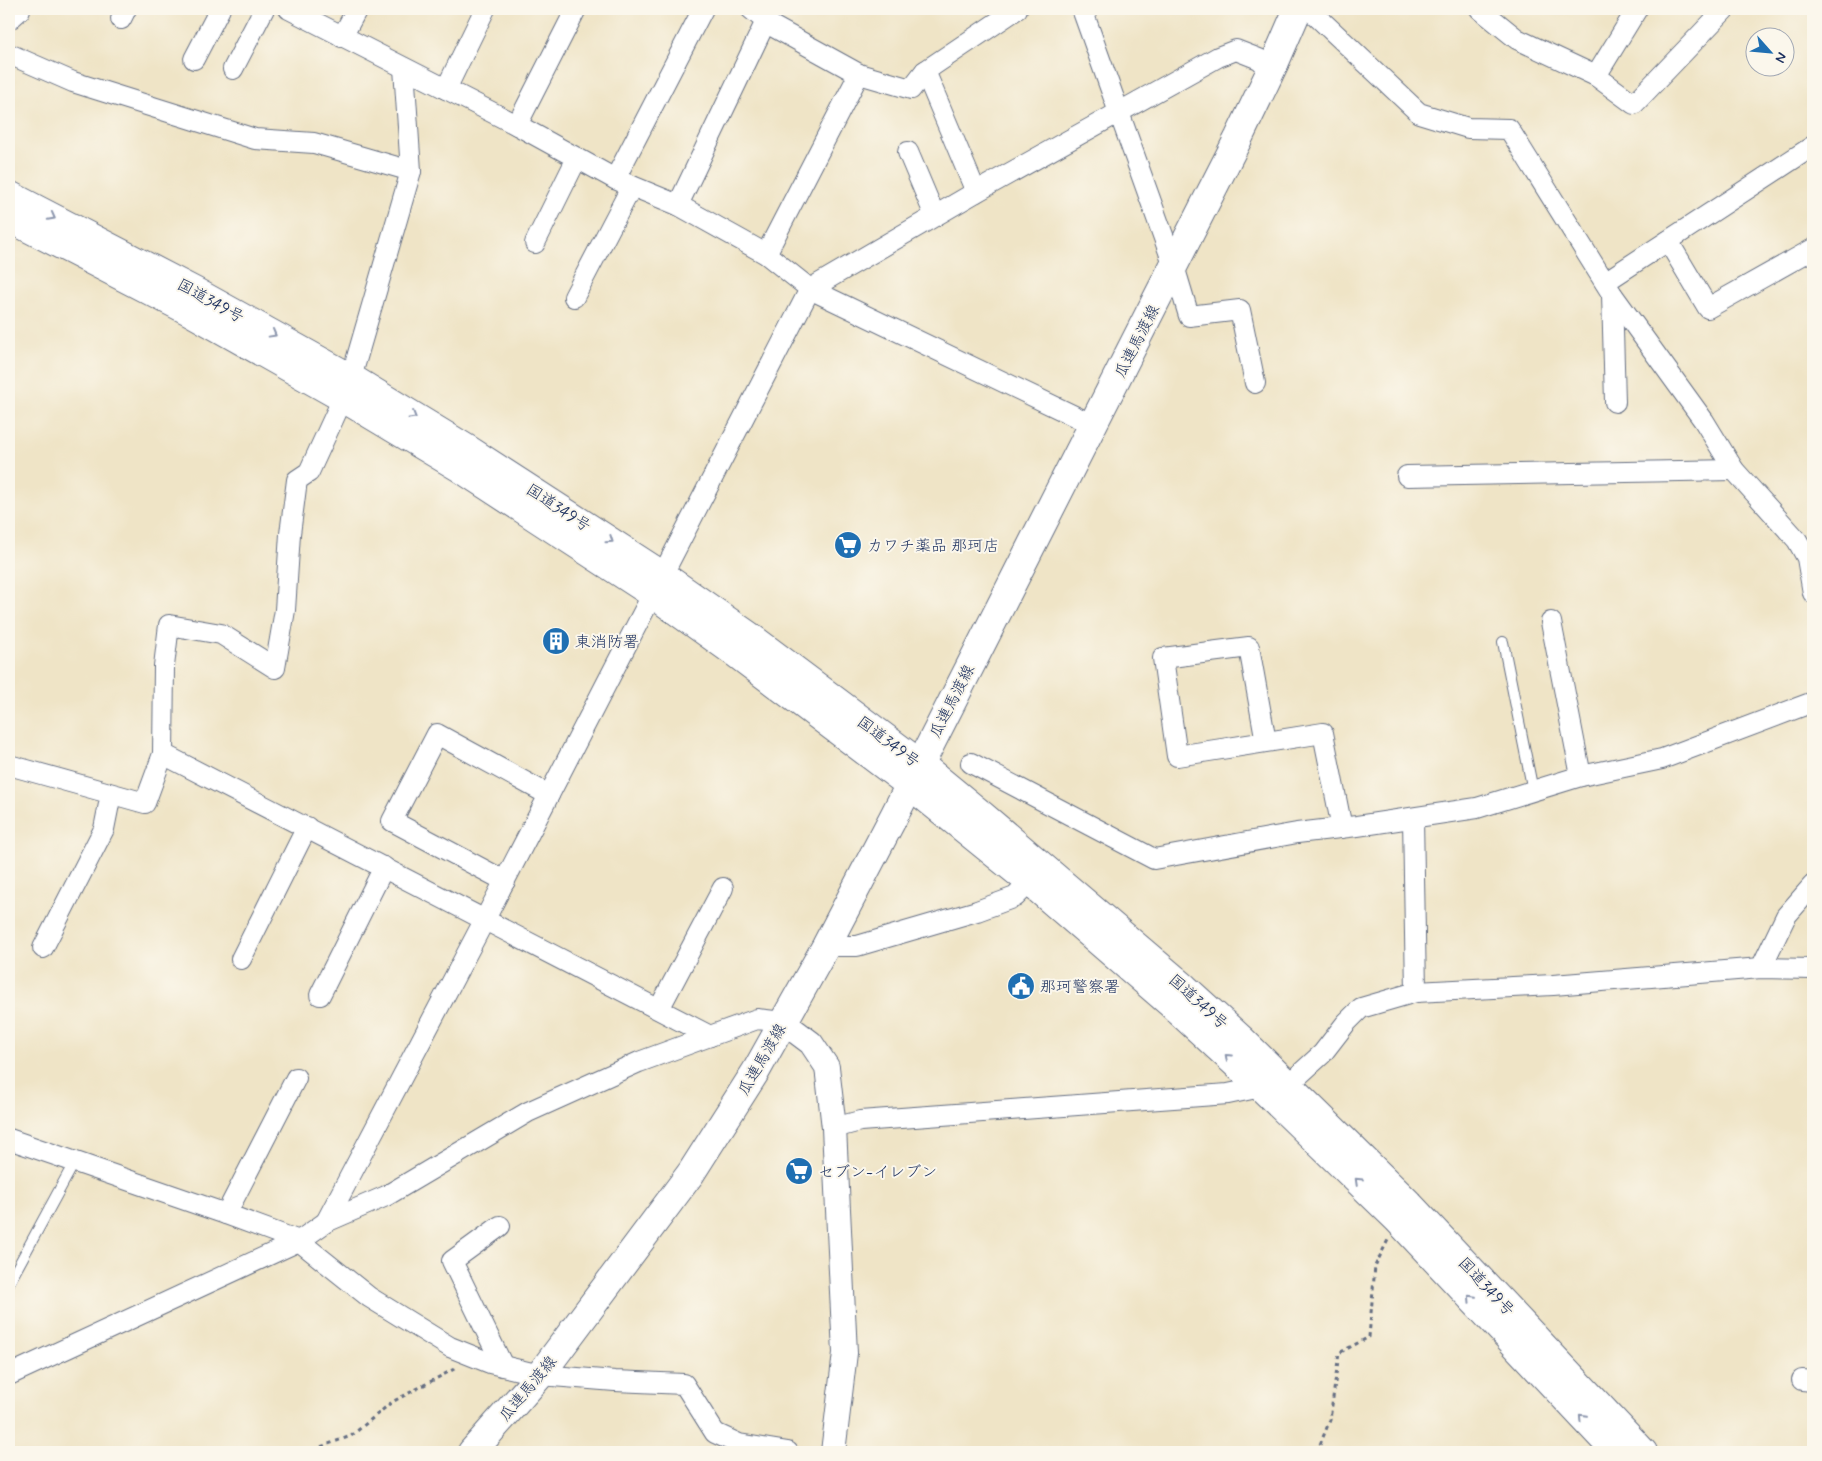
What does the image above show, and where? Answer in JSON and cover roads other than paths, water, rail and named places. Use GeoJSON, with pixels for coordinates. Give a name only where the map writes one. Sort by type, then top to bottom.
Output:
{"type":"FeatureCollection","features":[{"type":"Feature","properties":{"kind":"main road","name":"瓜連馬渡線"},"geometry":{"type":"LineString","coordinates":[[472,1452],[540,1375],[692,1173],[756,1071],[826,946],[915,774],[1174,266],[1271,70],[1298,9]]}},
{"type":"Feature","properties":{"kind":"main road","name":"国道349号"},"geometry":{"type":"LineString","coordinates":[[9,194],[196,292],[347,388]]}},
{"type":"Feature","properties":{"kind":"main road","name":"国道349号"},"geometry":{"type":"LineString","coordinates":[[9,218],[188,311],[469,450],[658,585],[748,635],[915,774],[1030,882],[1171,1004],[1261,1087],[1397,1219],[1616,1452]]}},
{"type":"Feature","properties":{"kind":"main road","name":"国道349号"},"geometry":{"type":"LineString","coordinates":[[915,774],[982,815],[1185,988],[1289,1084],[1408,1203],[1643,1452]]}},
{"type":"Feature","properties":{"kind":"street"},"geometry":{"type":"LineString","coordinates":[[9,18],[18,9]]}},
{"type":"Feature","properties":{"kind":"street"},"geometry":{"type":"LineString","coordinates":[[194,59],[220,9]]}},
{"type":"Feature","properties":{"kind":"street"},"geometry":{"type":"LineString","coordinates":[[233,68],[264,9]]}},
{"type":"Feature","properties":{"kind":"street"},"geometry":{"type":"LineString","coordinates":[[289,9],[517,125],[624,183],[678,205],[766,254],[810,288],[1093,424]]}},
{"type":"Feature","properties":{"kind":"street"},"geometry":{"type":"LineString","coordinates":[[342,37],[356,9]]}},
{"type":"Feature","properties":{"kind":"street"},"geometry":{"type":"LineString","coordinates":[[446,89],[485,9]]}},
{"type":"Feature","properties":{"kind":"street"},"geometry":{"type":"LineString","coordinates":[[517,125],[576,9]]}},
{"type":"Feature","properties":{"kind":"street"},"geometry":{"type":"LineString","coordinates":[[574,297],[703,9]]}},
{"type":"Feature","properties":{"kind":"street"},"geometry":{"type":"LineString","coordinates":[[678,205],[759,15],[858,74],[911,89],[925,71],[1017,9]]}},
{"type":"Feature","properties":{"kind":"street"},"geometry":{"type":"LineString","coordinates":[[1082,9],[1174,266],[1189,316],[1240,310],[1255,383]]}},
{"type":"Feature","properties":{"kind":"street"},"geometry":{"type":"LineString","coordinates":[[1309,9],[1420,112],[1468,128],[1509,129],[1608,288],[1704,420],[1734,470],[1797,540],[1807,558],[1813,593]]}},
{"type":"Feature","properties":{"kind":"street"},"geometry":{"type":"LineString","coordinates":[[1480,9],[1517,39],[1596,76],[1634,104],[1725,9]]}},
{"type":"Feature","properties":{"kind":"street"},"geometry":{"type":"LineString","coordinates":[[1596,76],[1637,9]]}},
{"type":"Feature","properties":{"kind":"street"},"geometry":{"type":"LineString","coordinates":[[326,1222],[485,919],[810,288],[976,192],[1218,57],[1236,50],[1259,59],[1271,70]]}},
{"type":"Feature","properties":{"kind":"street"},"geometry":{"type":"LineString","coordinates":[[9,54],[73,82],[256,139],[314,143],[411,171]]}},
{"type":"Feature","properties":{"kind":"street"},"geometry":{"type":"LineString","coordinates":[[9,765],[145,803],[163,754],[164,666],[169,625],[221,634],[275,668],[285,610],[290,534],[297,480],[309,472],[347,388],[411,171],[404,68]]}},
{"type":"Feature","properties":{"kind":"street"},"geometry":{"type":"LineString","coordinates":[[925,71],[976,192]]}},
{"type":"Feature","properties":{"kind":"street"},"geometry":{"type":"LineString","coordinates":[[766,254],[858,74]]}},
{"type":"Feature","properties":{"kind":"street"},"geometry":{"type":"LineString","coordinates":[[1608,288],[1668,241],[1813,146]]}},
{"type":"Feature","properties":{"kind":"street"},"geometry":{"type":"LineString","coordinates":[[908,152],[936,216]]}},
{"type":"Feature","properties":{"kind":"street"},"geometry":{"type":"LineString","coordinates":[[535,243],[577,158]]}},
{"type":"Feature","properties":{"kind":"street"},"geometry":{"type":"LineString","coordinates":[[1668,241],[1708,308],[1813,249]]}},
{"type":"Feature","properties":{"kind":"street"},"geometry":{"type":"LineString","coordinates":[[1608,288],[1614,402]]}},
{"type":"Feature","properties":{"kind":"street"},"geometry":{"type":"LineString","coordinates":[[1407,476],[1734,470]]}},
{"type":"Feature","properties":{"kind":"street"},"geometry":{"type":"LineString","coordinates":[[1551,622],[1581,776]]}},
{"type":"Feature","properties":{"kind":"street"},"geometry":{"type":"LineString","coordinates":[[1266,742],[1249,647],[1163,658],[1177,756],[1266,742],[1323,733],[1342,828]]}},
{"type":"Feature","properties":{"kind":"street"},"geometry":{"type":"LineString","coordinates":[[972,763],[1154,859],[1297,833],[1477,808],[1581,776],[1662,759],[1813,702]]}},
{"type":"Feature","properties":{"kind":"street"},"geometry":{"type":"LineString","coordinates":[[504,880],[392,821],[438,734],[548,795]]}},
{"type":"Feature","properties":{"kind":"street"},"geometry":{"type":"LineString","coordinates":[[163,754],[710,1036]]}},
{"type":"Feature","properties":{"kind":"street"},"geometry":{"type":"LineString","coordinates":[[43,948],[104,829],[111,794]]}},
{"type":"Feature","properties":{"kind":"street"},"geometry":{"type":"LineString","coordinates":[[1413,818],[1416,992]]}},
{"type":"Feature","properties":{"kind":"street"},"geometry":{"type":"LineString","coordinates":[[241,959],[306,827]]}},
{"type":"Feature","properties":{"kind":"street"},"geometry":{"type":"LineString","coordinates":[[320,995],[384,867]]}},
{"type":"Feature","properties":{"kind":"street"},"geometry":{"type":"LineString","coordinates":[[826,946],[857,946],[977,911],[1015,898],[1030,882]]}},
{"type":"Feature","properties":{"kind":"street"},"geometry":{"type":"LineString","coordinates":[[1761,968],[1786,916],[1813,885]]}},
{"type":"Feature","properties":{"kind":"street"},"geometry":{"type":"LineString","coordinates":[[660,1009],[723,888]]}},
{"type":"Feature","properties":{"kind":"street"},"geometry":{"type":"LineString","coordinates":[[834,1128],[860,1121],[1228,1094],[1261,1087],[1289,1084],[1322,1054],[1346,1023],[1362,1008],[1416,992],[1553,986],[1761,968],[1813,969]]}},
{"type":"Feature","properties":{"kind":"street"},"geometry":{"type":"LineString","coordinates":[[9,1375],[299,1241],[326,1222],[386,1196],[528,1112],[639,1062],[757,1019],[783,1022],[811,1043],[827,1068],[834,1128],[845,1353],[833,1452]]}},
{"type":"Feature","properties":{"kind":"street"},"geometry":{"type":"LineString","coordinates":[[226,1214],[296,1078]]}},
{"type":"Feature","properties":{"kind":"street"},"geometry":{"type":"LineString","coordinates":[[9,1139],[299,1241],[369,1297],[450,1347],[477,1358],[540,1375],[615,1382],[684,1384],[715,1433],[739,1444],[788,1452]]}},
{"type":"Feature","properties":{"kind":"street"},"geometry":{"type":"LineString","coordinates":[[500,1226],[452,1260],[503,1366]]}},
{"type":"Feature","properties":{"kind":"lane"},"geometry":{"type":"LineString","coordinates":[[1503,642],[1533,791]]}},
{"type":"Feature","properties":{"kind":"lane"},"geometry":{"type":"LineString","coordinates":[[9,1283],[75,1161]]}},
{"type":"Feature","properties":{"kind":"place","name":"カワチ薬品 那珂店"},"geometry":{"type":"Point","coordinates":[848,545]}},
{"type":"Feature","properties":{"kind":"place","name":"東消防署"},"geometry":{"type":"Point","coordinates":[556,641]}},
{"type":"Feature","properties":{"kind":"place","name":"那珂警察署"},"geometry":{"type":"Point","coordinates":[1021,986]}},
{"type":"Feature","properties":{"kind":"place","name":"セブン-イレブン"},"geometry":{"type":"Point","coordinates":[799,1171]}}]}
